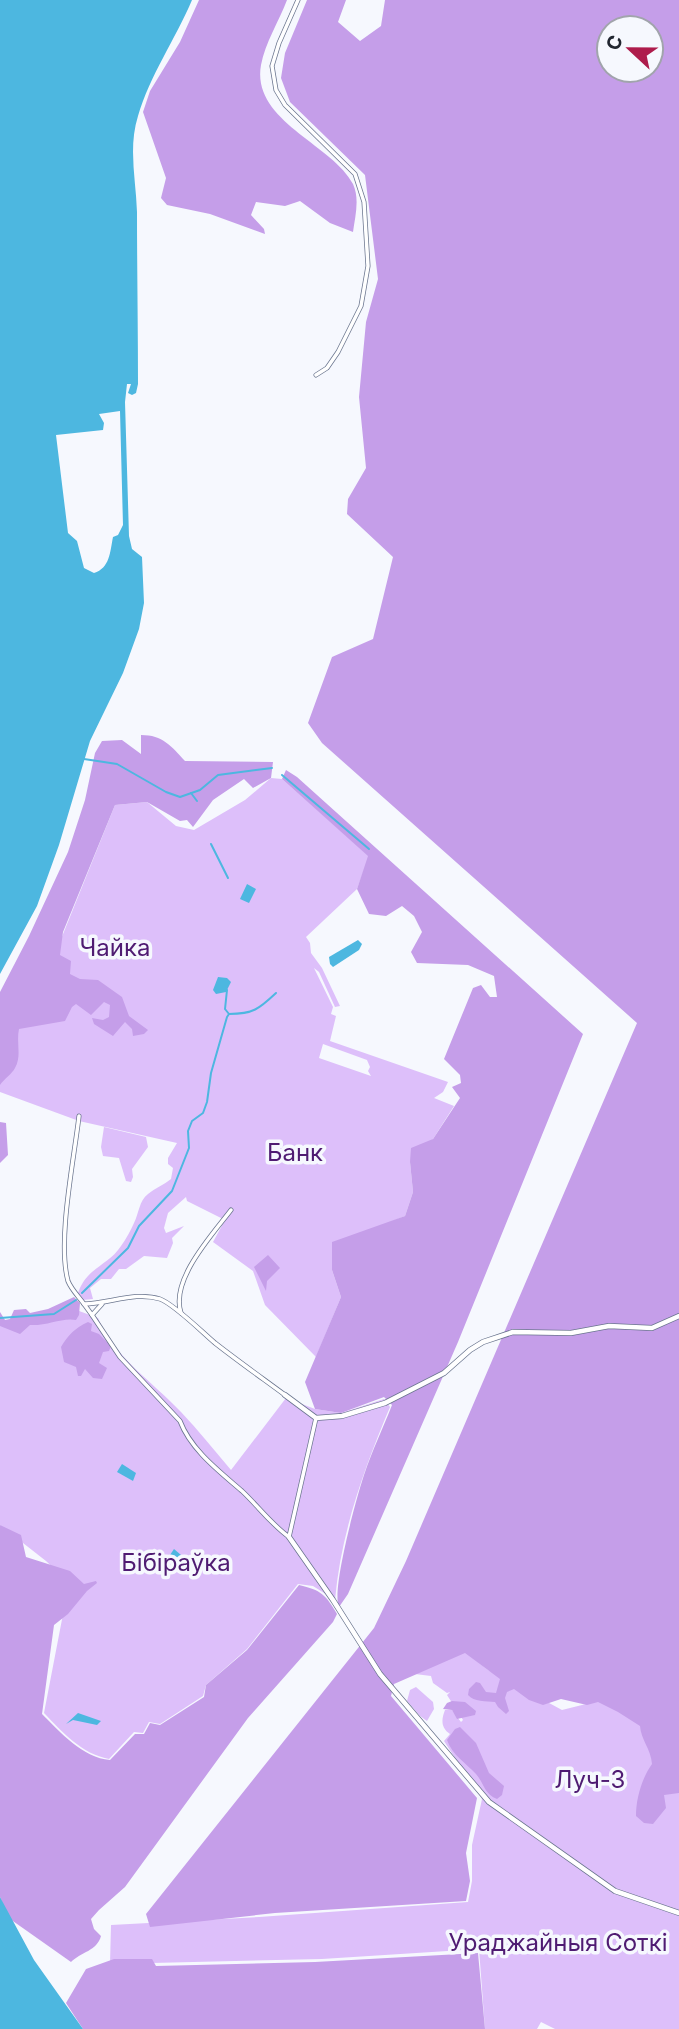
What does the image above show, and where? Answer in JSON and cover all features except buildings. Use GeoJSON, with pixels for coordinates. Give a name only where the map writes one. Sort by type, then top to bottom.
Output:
{"type":"FeatureCollection","features":[{"type":"Feature","properties":{"kind":"street"},"geometry":{"type":"LineString","coordinates":[[298,0],[272,66],[276,90],[285,105],[355,174],[364,202],[368,266],[361,306],[338,352],[327,368],[316,375]]}},
{"type":"Feature","properties":{"kind":"street"},"geometry":{"type":"LineString","coordinates":[[79,1116],[70,1185],[66,1262],[69,1284],[120,1357],[180,1421],[184,1431],[215,1469],[242,1492],[271,1524],[289,1537],[380,1674],[489,1802],[615,1891],[679,1913]]}},
{"type":"Feature","properties":{"kind":"street"},"geometry":{"type":"LineString","coordinates":[[182,1315],[178,1305],[187,1274],[231,1210]]}},
{"type":"Feature","properties":{"kind":"street"},"geometry":{"type":"LineString","coordinates":[[84,1304],[102,1304],[119,1299],[159,1298],[172,1305],[316,1418],[342,1416],[385,1403],[444,1373],[484,1342],[513,1332],[571,1333],[609,1326],[652,1328],[679,1316]]}},
{"type":"Feature","properties":{"kind":"street"},"geometry":{"type":"LineString","coordinates":[[92,1315],[102,1304]]}},
{"type":"Feature","properties":{"kind":"street"},"geometry":{"type":"LineString","coordinates":[[289,1537],[316,1418]]}},
{"type":"Feature","properties":{"kind":"green space","name":"Банк"},"geometry":{"type":"Polygon","coordinates":[[[271,778],[282,779],[369,856],[357,889],[306,937],[311,953],[322,968],[340,1006],[335,1007],[319,972],[314,968],[333,1007],[331,1014],[336,1016],[330,1041],[448,1082],[443,1092],[434,1098],[454,1106],[433,1139],[410,1162],[413,1192],[405,1216],[383,1225],[332,1270],[341,1297],[316,1357],[265,1305],[253,1271],[213,1242],[225,1220],[187,1201],[186,1197],[168,1213],[164,1228],[166,1233],[184,1226],[172,1238],[173,1243],[167,1258],[144,1256],[126,1269],[119,1269],[111,1279],[101,1279],[90,1288],[93,1299],[83,1300],[78,1293],[82,1284],[92,1272],[116,1253],[131,1229],[145,1197],[171,1179],[173,1168],[168,1164],[168,1158],[177,1143],[79,1121],[0,1092],[0,1070],[8,1032],[55,954],[115,805],[147,802],[176,826],[194,830],[245,800],[271,778]],[[323,1044],[319,1058],[371,1076],[367,1060],[323,1044]]]}},
{"type":"Feature","properties":{"kind":"green space"},"geometry":{"type":"Polygon","coordinates":[[[104,1127],[146,1137],[148,1147],[132,1169],[131,1182],[126,1181],[119,1158],[103,1156],[101,1147],[104,1127]]]}},
{"type":"Feature","properties":{"kind":"green space","name":"Бібіраўка"},"geometry":{"type":"Polygon","coordinates":[[[71,1308],[98,1318],[124,1357],[181,1412],[231,1470],[286,1398],[315,1409],[341,1413],[384,1399],[390,1407],[371,1454],[348,1525],[335,1600],[313,1586],[298,1584],[247,1649],[206,1685],[203,1696],[160,1724],[149,1722],[143,1733],[134,1732],[109,1759],[81,1747],[44,1713],[69,1583],[0,1525],[0,1323],[71,1308]]]}},
{"type":"Feature","properties":{"kind":"green space"},"geometry":{"type":"Polygon","coordinates":[[[465,1652],[488,1670],[562,1710],[598,1701],[641,1722],[679,1768],[679,2029],[555,2029],[541,2022],[537,2029],[485,2029],[479,1949],[322,1959],[110,1964],[111,1925],[468,1902],[472,1881],[472,1845],[482,1799],[444,1741],[450,1734],[443,1723],[445,1710],[452,1710],[461,1722],[463,1720],[447,1695],[450,1692],[447,1693],[433,1683],[431,1676],[415,1674],[465,1652]]]}},
{"type":"Feature","properties":{"kind":"green space"},"geometry":{"type":"Polygon","coordinates":[[[416,1687],[433,1702],[434,1709],[427,1721],[407,1701],[410,1690],[416,1687]]]}},
{"type":"Feature","properties":{"kind":"shaded area"},"geometry":{"type":"Polygon","coordinates":[[[199,0],[287,0],[263,57],[261,85],[268,102],[280,117],[328,156],[353,184],[357,202],[353,232],[330,223],[300,201],[285,206],[256,202],[251,215],[264,229],[265,234],[210,214],[167,205],[161,198],[166,178],[143,112],[150,91],[180,42],[199,0]]]}},
{"type":"Feature","properties":{"kind":"shaded area"},"geometry":{"type":"Polygon","coordinates":[[[307,0],[346,0],[338,22],[360,41],[381,26],[385,0],[679,0],[679,1793],[664,1795],[666,1808],[653,1824],[644,1823],[636,1816],[637,1802],[652,1764],[640,1726],[598,1702],[587,1705],[561,1699],[543,1705],[529,1700],[514,1689],[507,1692],[505,1698],[509,1711],[506,1714],[495,1702],[477,1700],[468,1695],[469,1689],[476,1682],[480,1683],[486,1692],[496,1693],[500,1679],[465,1653],[394,1684],[391,1696],[477,1798],[466,1853],[470,1881],[466,1901],[275,1913],[150,1927],[146,1914],[374,1628],[406,1561],[637,1023],[322,743],[308,723],[332,657],[373,639],[393,557],[347,514],[348,499],[366,468],[359,397],[366,322],[378,279],[365,175],[290,102],[281,78],[285,53],[307,0]]]}},
{"type":"Feature","properties":{"kind":"shaded area"},"geometry":{"type":"Polygon","coordinates":[[[141,735],[161,739],[185,761],[273,762],[271,778],[253,788],[244,779],[213,800],[193,827],[187,820],[180,821],[147,802],[115,805],[63,932],[60,955],[71,961],[70,974],[80,979],[98,980],[122,997],[129,1016],[148,1030],[144,1034],[133,1036],[132,1029],[125,1022],[113,1036],[94,1024],[92,1018],[103,1020],[109,1017],[110,1005],[104,1002],[91,1015],[76,1004],[65,1021],[19,1029],[17,1063],[0,1085],[0,992],[68,852],[85,800],[95,753],[102,741],[122,740],[141,754],[141,735]]]}},
{"type":"Feature","properties":{"kind":"shaded area"},"geometry":{"type":"Polygon","coordinates":[[[286,770],[583,1034],[458,1342],[348,1594],[339,1607],[339,1582],[351,1522],[367,1466],[392,1405],[384,1397],[341,1413],[315,1409],[305,1382],[341,1297],[332,1270],[332,1242],[405,1216],[413,1192],[411,1148],[433,1139],[460,1098],[452,1087],[461,1083],[460,1075],[444,1059],[473,988],[481,985],[490,997],[497,997],[494,976],[468,965],[417,963],[411,952],[422,932],[414,916],[402,906],[386,916],[369,914],[357,889],[368,856],[282,779],[286,770]]]}},
{"type":"Feature","properties":{"kind":"shaded area"},"geometry":{"type":"Polygon","coordinates":[[[0,1122],[6,1123],[8,1155],[0,1163],[0,1122]]]}},
{"type":"Feature","properties":{"kind":"shaded area"},"geometry":{"type":"Polygon","coordinates":[[[268,1255],[280,1268],[267,1281],[266,1291],[254,1267],[268,1255]]]}},
{"type":"Feature","properties":{"kind":"shaded area"},"geometry":{"type":"Polygon","coordinates":[[[74,1297],[80,1303],[76,1320],[30,1325],[20,1334],[0,1326],[0,1312],[5,1320],[10,1319],[14,1310],[26,1309],[30,1313],[48,1309],[74,1297]]]}},
{"type":"Feature","properties":{"kind":"shaded area"},"geometry":{"type":"Polygon","coordinates":[[[88,1322],[92,1324],[91,1331],[99,1334],[111,1346],[109,1351],[103,1352],[99,1363],[107,1368],[102,1379],[93,1378],[85,1369],[81,1376],[78,1376],[76,1367],[64,1362],[61,1347],[72,1332],[88,1322]]]}},
{"type":"Feature","properties":{"kind":"shaded area"},"geometry":{"type":"Polygon","coordinates":[[[0,1525],[21,1535],[26,1557],[70,1571],[84,1584],[97,1583],[54,1625],[42,1714],[73,1743],[100,1758],[110,1760],[135,1734],[144,1734],[150,1723],[160,1725],[204,1697],[206,1685],[247,1650],[299,1585],[322,1594],[337,1614],[333,1622],[248,1718],[125,1887],[91,1919],[94,1929],[101,1936],[99,1941],[71,1962],[10,1919],[0,1897],[0,1525]]]}},
{"type":"Feature","properties":{"kind":"shaded area"},"geometry":{"type":"Polygon","coordinates":[[[452,1701],[465,1702],[476,1711],[475,1715],[457,1719],[452,1710],[443,1709],[452,1701]]]}},
{"type":"Feature","properties":{"kind":"shaded area"},"geometry":{"type":"Polygon","coordinates":[[[460,1727],[476,1743],[489,1773],[504,1786],[502,1795],[497,1799],[489,1794],[476,1774],[449,1745],[447,1740],[455,1729],[460,1727]]]}},
{"type":"Feature","properties":{"kind":"shaded area"},"geometry":{"type":"Polygon","coordinates":[[[478,1953],[485,2029],[83,2029],[66,2003],[86,1969],[114,1959],[152,1959],[156,1966],[315,1962],[478,1953]]]}},
{"type":"Feature","properties":{"kind":"water"},"geometry":{"type":"Polygon","coordinates":[[[0,0],[192,0],[149,86],[133,140],[137,212],[138,384],[136,393],[132,395],[128,393],[131,384],[127,384],[125,402],[129,536],[132,549],[142,557],[144,603],[139,629],[123,673],[90,741],[59,845],[37,906],[0,974],[0,0]],[[120,411],[99,414],[104,423],[103,430],[56,435],[68,533],[77,541],[84,568],[94,573],[103,567],[108,559],[113,537],[118,535],[123,525],[120,411]]]}},
{"type":"Feature","properties":{"kind":"water"},"geometry":{"type":"Polygon","coordinates":[[[247,884],[256,889],[249,903],[240,899],[247,884]]]}},
{"type":"Feature","properties":{"kind":"water"},"geometry":{"type":"Polygon","coordinates":[[[358,940],[362,944],[359,950],[333,967],[330,964],[329,957],[358,940]]]}},
{"type":"Feature","properties":{"kind":"water"},"geometry":{"type":"Polygon","coordinates":[[[218,977],[227,978],[231,982],[226,992],[216,994],[213,990],[218,977]]]}},
{"type":"Feature","properties":{"kind":"water"},"geometry":{"type":"Polygon","coordinates":[[[122,1464],[136,1473],[133,1481],[117,1472],[122,1464]]]}},
{"type":"Feature","properties":{"kind":"water"},"geometry":{"type":"Polygon","coordinates":[[[174,1549],[188,1561],[183,1568],[168,1558],[174,1549]]]}},
{"type":"Feature","properties":{"kind":"water"},"geometry":{"type":"Polygon","coordinates":[[[78,1713],[101,1721],[97,1725],[73,1720],[66,1724],[78,1713]]]}},
{"type":"Feature","properties":{"kind":"water"},"geometry":{"type":"Polygon","coordinates":[[[0,1897],[34,1960],[83,2029],[0,2029],[0,1897]]]}},
{"type":"Feature","properties":{"kind":"waterway"},"geometry":{"type":"LineString","coordinates":[[84,759],[117,764],[180,797],[200,790],[218,775],[272,768]]}},
{"type":"Feature","properties":{"kind":"waterway"},"geometry":{"type":"LineString","coordinates":[[282,775],[369,849]]}},
{"type":"Feature","properties":{"kind":"waterway"},"geometry":{"type":"LineString","coordinates":[[191,793],[197,801]]}},
{"type":"Feature","properties":{"kind":"waterway"},"geometry":{"type":"LineString","coordinates":[[211,844],[228,878]]}},
{"type":"Feature","properties":{"kind":"waterway"},"geometry":{"type":"LineString","coordinates":[[227,990],[225,1009],[229,1014]]}},
{"type":"Feature","properties":{"kind":"waterway"},"geometry":{"type":"LineString","coordinates":[[82,1293],[128,1248],[139,1226],[172,1191],[189,1148],[188,1131],[192,1121],[203,1113],[207,1102],[211,1073],[227,1017],[229,1014],[255,1010],[276,993]]}},
{"type":"Feature","properties":{"kind":"waterway"},"geometry":{"type":"LineString","coordinates":[[0,1318],[54,1314],[76,1300]]}},
{"type":"Feature","properties":{"kind":"park label","name":"Чайка"},"geometry":{"type":"Point","coordinates":[115,948]}},
{"type":"Feature","properties":{"kind":"park label","name":"Луч-3"},"geometry":{"type":"Point","coordinates":[590,1780]}},
{"type":"Feature","properties":{"kind":"park label","name":"Ураджайныя Соткі"},"geometry":{"type":"Point","coordinates":[558,1943]}}]}
